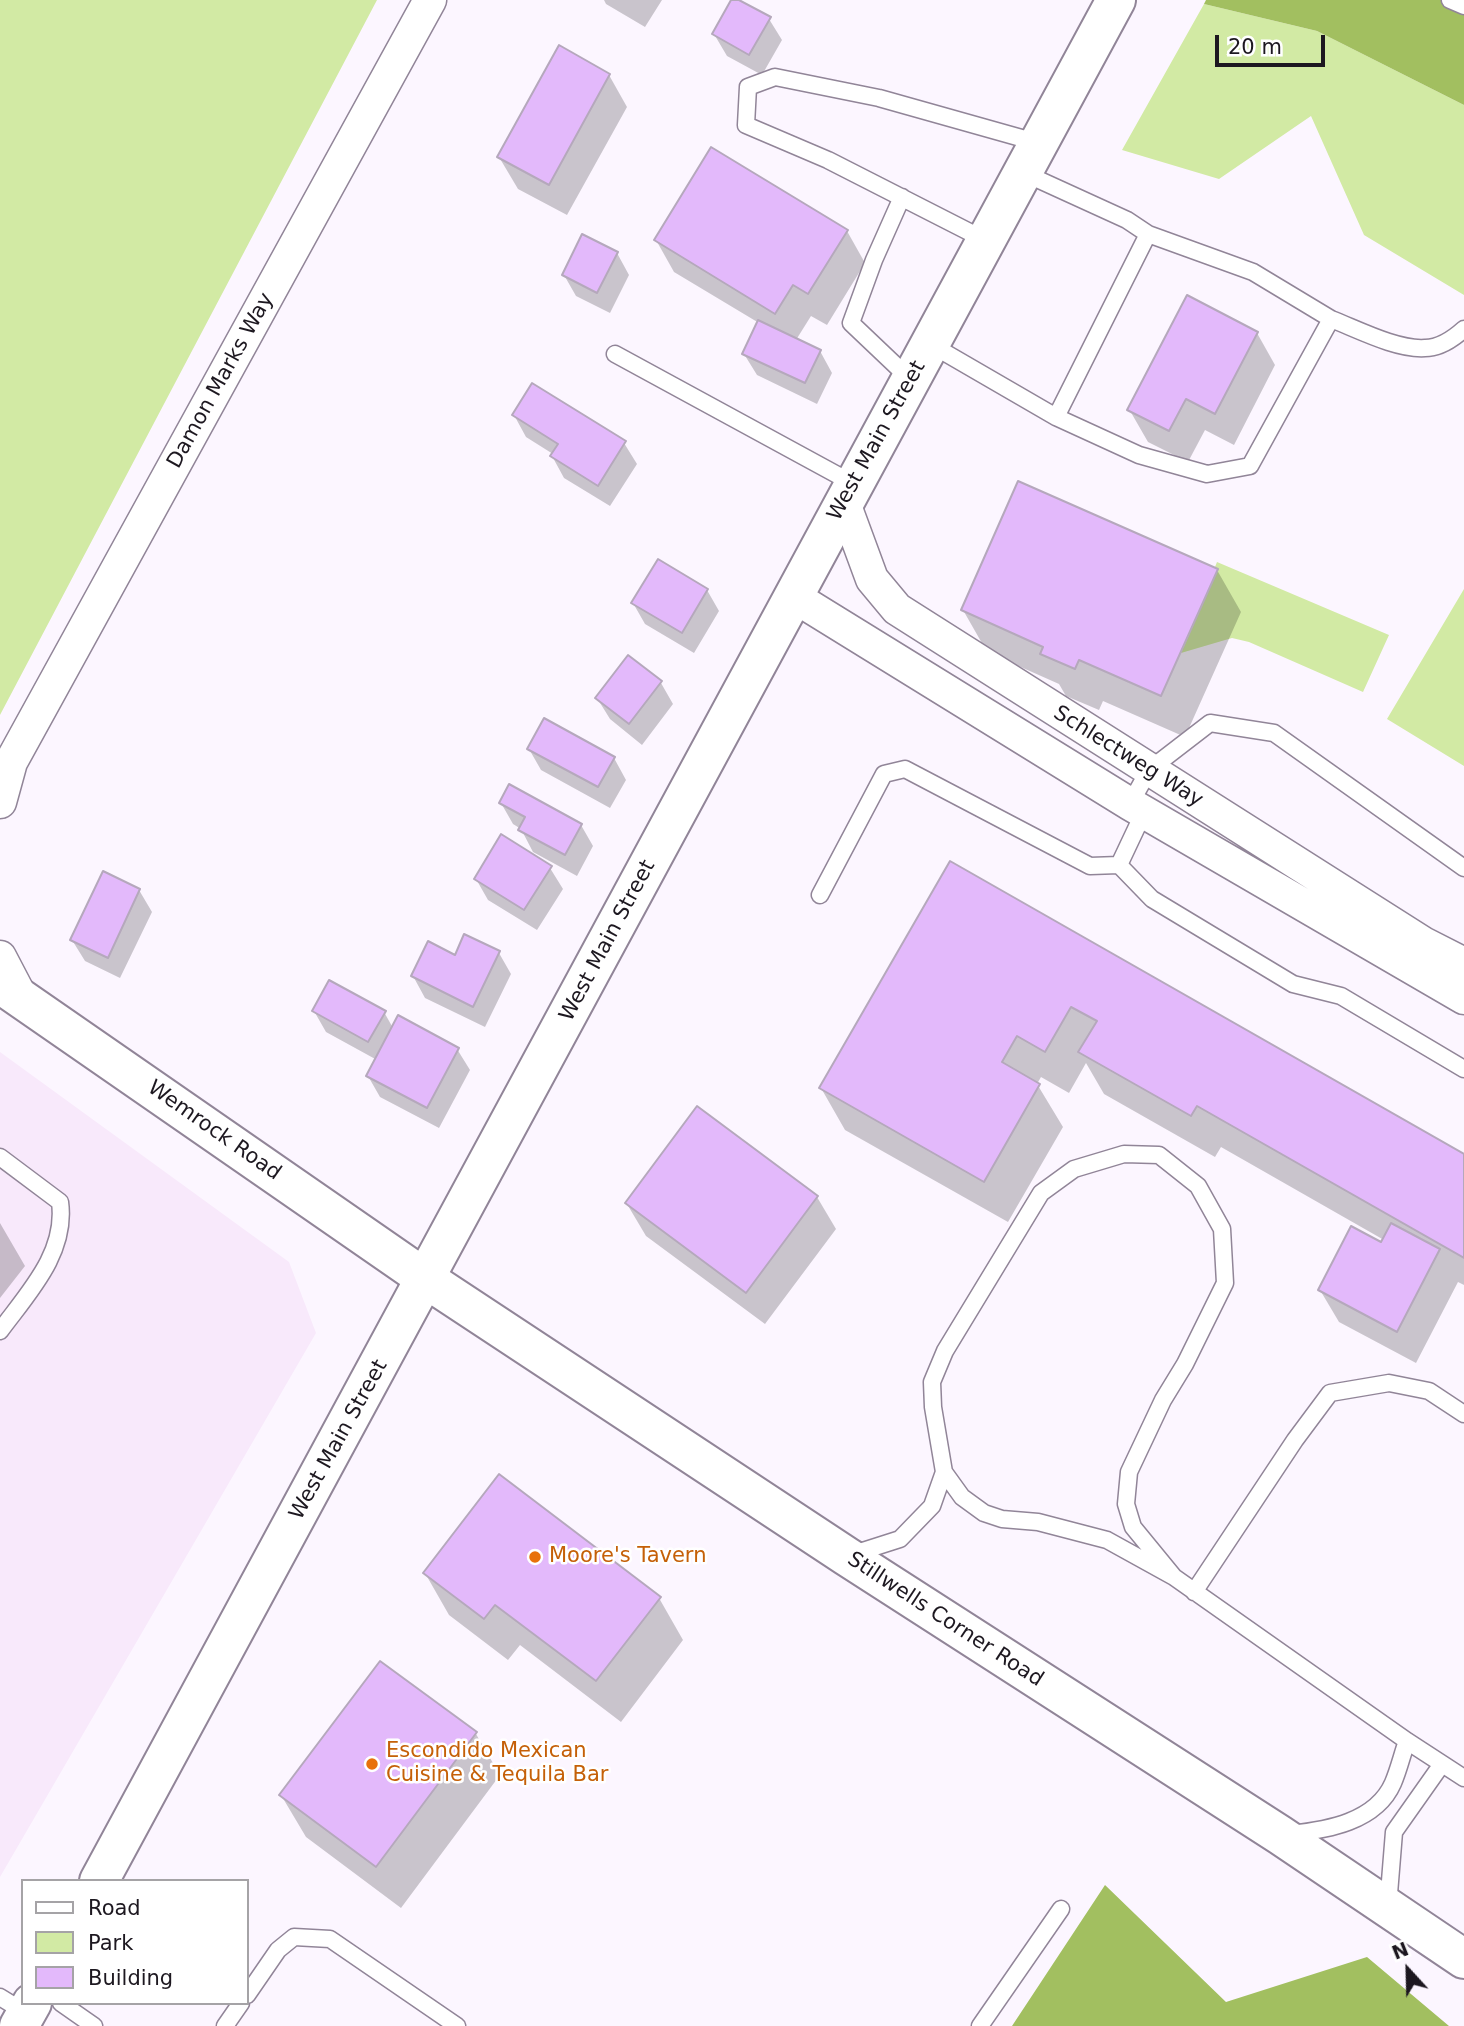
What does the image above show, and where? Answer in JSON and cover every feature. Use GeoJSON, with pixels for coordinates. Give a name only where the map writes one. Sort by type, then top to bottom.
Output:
{"type":"FeatureCollection","features":[{"type":"Feature","properties":{"kind":"main road","name":"West Main Street"},"geometry":{"type":"LineString","coordinates":[[100,1879],[1032,159],[1103,11]]}},
{"type":"Feature","properties":{"kind":"main road","name":"Wemrock Road"},"geometry":{"type":"LineString","coordinates":[[12,993],[426,1279]]}},
{"type":"Feature","properties":{"kind":"main road","name":"Stillwells Corner Road"},"geometry":{"type":"LineString","coordinates":[[426,1279],[846,1556],[1280,1835],[1464,1959]]}},
{"type":"Feature","properties":{"kind":"street","name":"Damon Marks Way"},"geometry":{"type":"LineString","coordinates":[[0,802],[6,769],[430,0]]}},
{"type":"Feature","properties":{"kind":"street","name":"Schlectweg Way"},"geometry":{"type":"LineString","coordinates":[[849,493],[872,579],[897,609],[1423,943],[1464,964]]}},
{"type":"Feature","properties":{"kind":"street","name":"Schlectweg Way"},"geometry":{"type":"LineString","coordinates":[[793,596],[1137,808],[1464,998]]}},
{"type":"Feature","properties":{"kind":"street"},"geometry":{"type":"LineString","coordinates":[[0,957],[12,993]]}},
{"type":"Feature","properties":{"kind":"lane"},"geometry":{"type":"LineString","coordinates":[[1450,0],[1464,6]]}},
{"type":"Feature","properties":{"kind":"lane"},"geometry":{"type":"LineString","coordinates":[[987,241],[828,160],[746,125],[748,88],[775,77],[878,98],[1032,159],[1148,233],[1253,272],[1331,319],[1385,341],[1426,348],[1453,339],[1464,329]]}},
{"type":"Feature","properties":{"kind":"lane"},"geometry":{"type":"LineString","coordinates":[[902,197],[850,323],[911,380]]}},
{"type":"Feature","properties":{"kind":"lane"},"geometry":{"type":"LineString","coordinates":[[1056,417],[1148,233]]}},
{"type":"Feature","properties":{"kind":"lane"},"geometry":{"type":"LineString","coordinates":[[930,344],[1056,417],[1139,455],[1207,474],[1250,466],[1331,319]]}},
{"type":"Feature","properties":{"kind":"lane"},"geometry":{"type":"LineString","coordinates":[[615,354],[849,493]]}},
{"type":"Feature","properties":{"kind":"lane"},"geometry":{"type":"LineString","coordinates":[[1119,865],[1149,770],[1210,723],[1274,733],[1464,868]]}},
{"type":"Feature","properties":{"kind":"lane"},"geometry":{"type":"LineString","coordinates":[[820,895],[884,774],[905,769],[1090,866],[1119,865],[1152,899],[1293,984],[1341,996],[1464,1069]]}},
{"type":"Feature","properties":{"kind":"lane"},"geometry":{"type":"LineString","coordinates":[[1174,1577],[1133,1527],[1126,1504],[1129,1472],[1163,1400],[1185,1364],[1225,1283],[1222,1229],[1198,1186],[1159,1155],[1125,1154],[1074,1170],[1041,1193],[945,1351],[932,1382],[933,1408],[944,1472],[962,1497],[985,1513],[1002,1519],[1038,1522],[1107,1540],[1174,1577],[1464,1778]]}},
{"type":"Feature","properties":{"kind":"lane"},"geometry":{"type":"LineString","coordinates":[[0,1157],[60,1202],[62,1219],[49,1264],[0,1331]]}},
{"type":"Feature","properties":{"kind":"lane"},"geometry":{"type":"LineString","coordinates":[[1194,1592],[1295,1440],[1330,1393],[1389,1383],[1429,1391],[1464,1414]]}},
{"type":"Feature","properties":{"kind":"lane"},"geometry":{"type":"LineString","coordinates":[[846,1556],[900,1539],[932,1506],[944,1472]]}},
{"type":"Feature","properties":{"kind":"lane"},"geometry":{"type":"LineString","coordinates":[[1280,1835],[1323,1830],[1355,1819],[1380,1803],[1392,1784],[1407,1741]]}},
{"type":"Feature","properties":{"kind":"lane"},"geometry":{"type":"LineString","coordinates":[[1388,1908],[1394,1832],[1442,1764]]}},
{"type":"Feature","properties":{"kind":"lane"},"geometry":{"type":"LineString","coordinates":[[980,2026],[1062,1909]]}},
{"type":"Feature","properties":{"kind":"lane"},"geometry":{"type":"LineString","coordinates":[[248,1994],[278,1950],[294,1937],[330,1939],[457,2026]]}},
{"type":"Feature","properties":{"kind":"lane"},"geometry":{"type":"LineString","coordinates":[[225,2026],[240,2005]]}},
{"type":"Feature","properties":{"kind":"lane"},"geometry":{"type":"LineString","coordinates":[[28,2008],[94,2026]]}},
{"type":"Feature","properties":{"kind":"shaded area"},"geometry":{"type":"Polygon","coordinates":[[[0,1052],[289,1262],[316,1333],[0,1877],[0,1052]]]}},
{"type":"Feature","properties":{"kind":"green space"},"geometry":{"type":"Polygon","coordinates":[[[0,0],[377,0],[0,715],[0,0]]]}},
{"type":"Feature","properties":{"kind":"green space"},"geometry":{"type":"Polygon","coordinates":[[[1206,0],[1464,0],[1464,105],[1317,31],[1204,4],[1206,0]]]}},
{"type":"Feature","properties":{"kind":"green space"},"geometry":{"type":"Polygon","coordinates":[[[1204,4],[1317,31],[1464,105],[1464,295],[1364,235],[1311,116],[1219,179],[1122,150],[1204,4]]]}},
{"type":"Feature","properties":{"kind":"green space"},"geometry":{"type":"Polygon","coordinates":[[[1217,562],[1389,635],[1363,692],[1249,642],[1232,638],[1181,653],[1218,569],[1215,567],[1217,562]]]}},
{"type":"Feature","properties":{"kind":"green space"},"geometry":{"type":"Polygon","coordinates":[[[1464,589],[1464,766],[1387,719],[1464,589]]]}},
{"type":"Feature","properties":{"kind":"green space"},"geometry":{"type":"Polygon","coordinates":[[[1105,1885],[1226,2002],[1367,1957],[1449,2026],[1012,2026],[1105,1885]]]}},
{"type":"Feature","properties":{"kind":"building"},"geometry":{"type":"Polygon","coordinates":[[[731,0],[739,0],[771,17],[749,55],[712,34],[731,0]]]}},
{"type":"Feature","properties":{"kind":"building"},"geometry":{"type":"Polygon","coordinates":[[[559,45],[610,74],[549,185],[497,157],[559,45]]]}},
{"type":"Feature","properties":{"kind":"building"},"geometry":{"type":"Polygon","coordinates":[[[711,147],[848,230],[808,294],[793,285],[775,314],[654,240],[711,147]]]}},
{"type":"Feature","properties":{"kind":"building"},"geometry":{"type":"Polygon","coordinates":[[[582,234],[618,252],[597,293],[562,275],[582,234]]]}},
{"type":"Feature","properties":{"kind":"building"},"geometry":{"type":"Polygon","coordinates":[[[1187,295],[1258,332],[1215,414],[1186,399],[1169,431],[1127,410],[1187,295]]]}},
{"type":"Feature","properties":{"kind":"building"},"geometry":{"type":"Polygon","coordinates":[[[758,320],[821,350],[805,383],[742,354],[758,320]]]}},
{"type":"Feature","properties":{"kind":"building"},"geometry":{"type":"Polygon","coordinates":[[[532,383],[626,441],[598,486],[550,456],[558,444],[512,415],[532,383]]]}},
{"type":"Feature","properties":{"kind":"building"},"geometry":{"type":"Polygon","coordinates":[[[1018,481],[1218,569],[1161,696],[1079,660],[1075,669],[1040,654],[1043,647],[961,610],[1018,481]]]}},
{"type":"Feature","properties":{"kind":"building"},"geometry":{"type":"Polygon","coordinates":[[[658,559],[708,589],[682,633],[631,603],[658,559]]]}},
{"type":"Feature","properties":{"kind":"building"},"geometry":{"type":"Polygon","coordinates":[[[628,655],[662,681],[629,724],[595,698],[628,655]]]}},
{"type":"Feature","properties":{"kind":"building"},"geometry":{"type":"Polygon","coordinates":[[[544,718],[615,757],[598,787],[527,749],[544,718]]]}},
{"type":"Feature","properties":{"kind":"building"},"geometry":{"type":"Polygon","coordinates":[[[509,784],[582,824],[565,855],[518,830],[525,817],[499,803],[509,784]]]}},
{"type":"Feature","properties":{"kind":"building"},"geometry":{"type":"Polygon","coordinates":[[[501,834],[552,866],[524,910],[474,879],[501,834]]]}},
{"type":"Feature","properties":{"kind":"building"},"geometry":{"type":"Polygon","coordinates":[[[950,861],[1464,1154],[1464,1258],[1197,1106],[1191,1116],[1078,1052],[1097,1021],[1071,1007],[1045,1052],[1017,1036],[1002,1062],[1040,1084],[984,1182],[819,1088],[950,861]]]}},
{"type":"Feature","properties":{"kind":"building"},"geometry":{"type":"Polygon","coordinates":[[[103,871],[140,889],[108,958],[70,940],[103,871]]]}},
{"type":"Feature","properties":{"kind":"building"},"geometry":{"type":"Polygon","coordinates":[[[464,934],[500,951],[473,1007],[411,976],[428,941],[455,955],[464,934]]]}},
{"type":"Feature","properties":{"kind":"building"},"geometry":{"type":"Polygon","coordinates":[[[329,980],[386,1011],[368,1042],[312,1011],[329,980]]]}},
{"type":"Feature","properties":{"kind":"building"},"geometry":{"type":"Polygon","coordinates":[[[398,1015],[459,1048],[427,1108],[366,1076],[398,1015]]]}},
{"type":"Feature","properties":{"kind":"building"},"geometry":{"type":"Polygon","coordinates":[[[697,1106],[818,1196],[746,1293],[625,1203],[697,1106]]]}},
{"type":"Feature","properties":{"kind":"building"},"geometry":{"type":"Polygon","coordinates":[[[1391,1223],[1440,1249],[1397,1332],[1318,1290],[1351,1226],[1381,1242],[1391,1223]]]}},
{"type":"Feature","properties":{"kind":"building"},"geometry":{"type":"Polygon","coordinates":[[[499,1474],[661,1597],[596,1681],[495,1605],[484,1619],[423,1573],[499,1474]]]}},
{"type":"Feature","properties":{"kind":"building"},"geometry":{"type":"Polygon","coordinates":[[[380,1661],[477,1732],[376,1867],[279,1795],[380,1661]]]}},
{"type":"Feature","properties":{"kind":"place","name":"Moore's Tavern"},"geometry":{"type":"Point","coordinates":[535,1557]}},
{"type":"Feature","properties":{"kind":"place","name":"Escondido Mexican Cuisine & Tequila Bar"},"geometry":{"type":"Point","coordinates":[372,1764]}}]}
